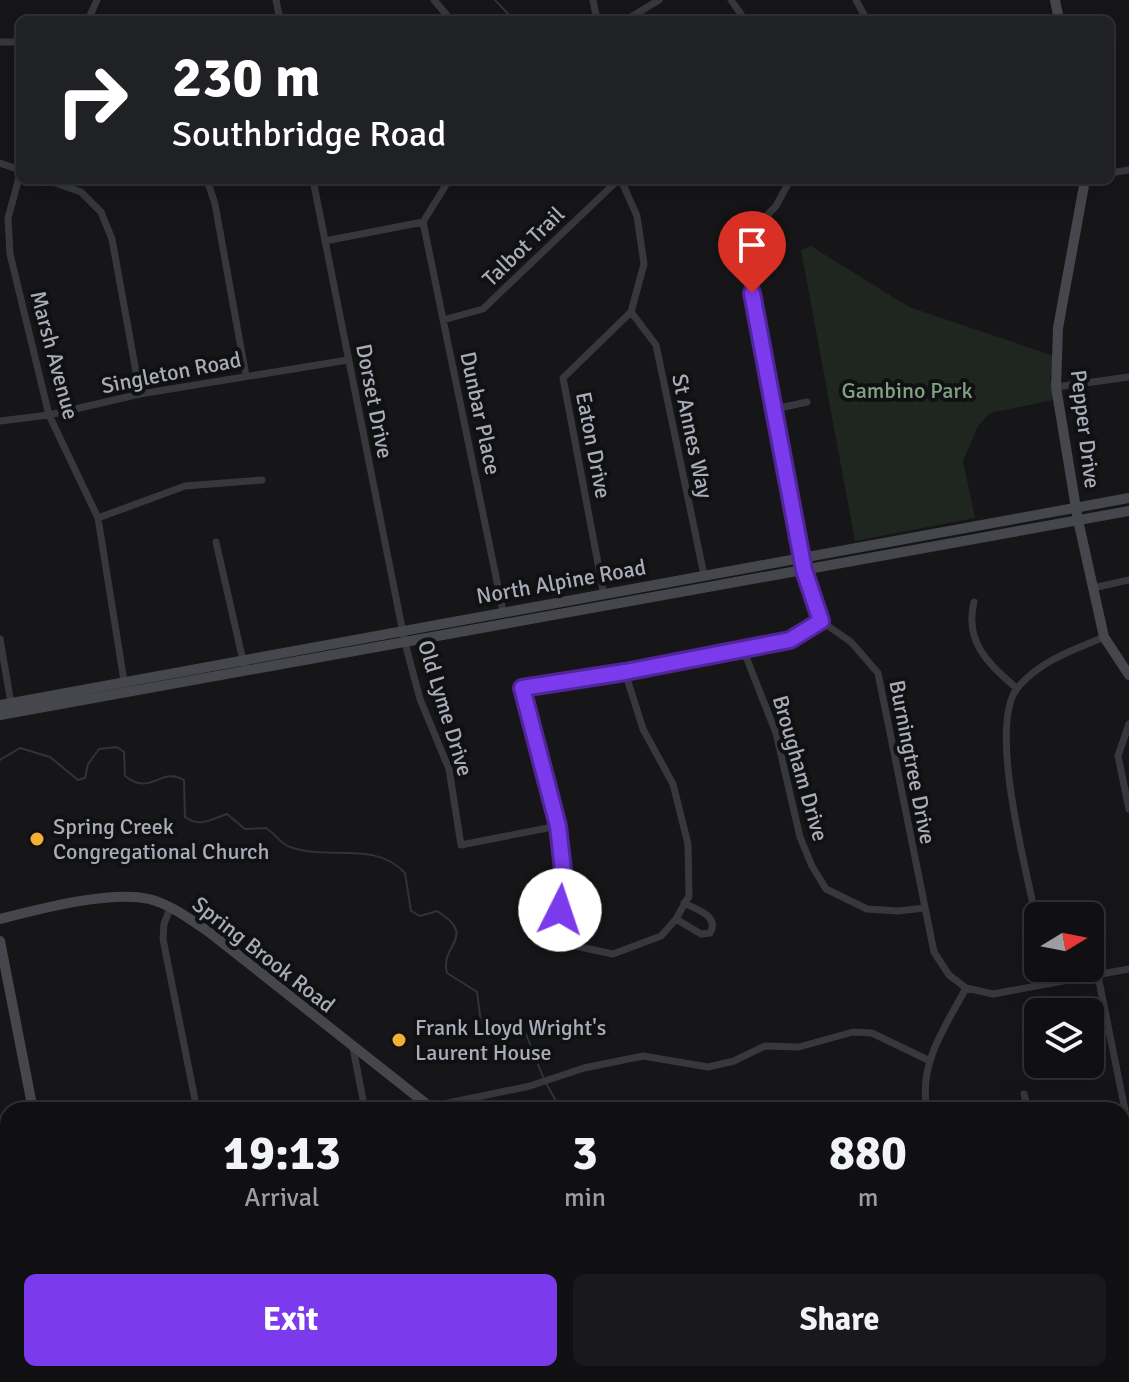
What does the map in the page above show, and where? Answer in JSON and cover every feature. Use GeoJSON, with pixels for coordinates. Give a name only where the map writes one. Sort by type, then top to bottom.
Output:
{"type":"FeatureCollection","features":[{"type":"Feature","properties":{"kind":"main road","name":"Pepper Drive"},"geometry":{"type":"LineString","coordinates":[[1084,184],[1058,328],[1056,387],[1078,520],[1104,637],[1129,675]]}},
{"type":"Feature","properties":{"kind":"main road","name":"North Alpine Road"},"geometry":{"type":"LineString","coordinates":[[5,704],[1129,498]]}},
{"type":"Feature","properties":{"kind":"main road","name":"North Alpine Road"},"geometry":{"type":"LineString","coordinates":[[0,715],[1129,511]]}},
{"type":"Feature","properties":{"kind":"main road","name":"Spring Brook Road"},"geometry":{"type":"LineString","coordinates":[[0,919],[98,899],[150,899],[207,931],[424,1102]]}},
{"type":"Feature","properties":{"kind":"main road"},"geometry":{"type":"LineString","coordinates":[[0,941],[31,1102]]}},
{"type":"Feature","properties":{"kind":"street"},"geometry":{"type":"LineString","coordinates":[[434,0],[448,16]]}},
{"type":"Feature","properties":{"kind":"street"},"geometry":{"type":"LineString","coordinates":[[633,16],[659,0]]}},
{"type":"Feature","properties":{"kind":"street","name":"Marsh Avenue"},"geometry":{"type":"LineString","coordinates":[[17,184],[8,218],[10,254],[49,415],[98,518],[124,681]]}},
{"type":"Feature","properties":{"kind":"street"},"geometry":{"type":"LineString","coordinates":[[58,184],[81,192],[101,212],[112,239],[140,394]]}},
{"type":"Feature","properties":{"kind":"street"},"geometry":{"type":"LineString","coordinates":[[208,184],[215,204],[246,376]]}},
{"type":"Feature","properties":{"kind":"street","name":"Dorset Drive"},"geometry":{"type":"LineString","coordinates":[[314,184],[403,629]]}},
{"type":"Feature","properties":{"kind":"street"},"geometry":{"type":"LineString","coordinates":[[325,241],[423,222],[447,184]]}},
{"type":"Feature","properties":{"kind":"street","name":"Talbot Trail"},"geometry":{"type":"LineString","coordinates":[[443,320],[483,309],[616,184]]}},
{"type":"Feature","properties":{"kind":"street"},"geometry":{"type":"LineString","coordinates":[[622,184],[637,216],[644,264],[631,312]]}},
{"type":"Feature","properties":{"kind":"street"},"geometry":{"type":"LineString","coordinates":[[625,672],[643,729],[673,784],[688,844],[687,899],[676,919],[661,936],[613,954],[556,942],[564,879],[558,826],[522,688],[625,672],[790,640],[821,621],[804,570],[746,264],[749,234],[776,206],[788,184]]}},
{"type":"Feature","properties":{"kind":"street","name":"Dunbar Place"},"geometry":{"type":"LineString","coordinates":[[423,222],[503,611]]}},
{"type":"Feature","properties":{"kind":"street","name":"St Annes Way"},"geometry":{"type":"LineString","coordinates":[[631,312],[656,345],[704,575]]}},
{"type":"Feature","properties":{"kind":"street","name":"Eaton Drive"},"geometry":{"type":"LineString","coordinates":[[605,606],[563,378],[631,312]]}},
{"type":"Feature","properties":{"kind":"street","name":"Singleton Road"},"geometry":{"type":"LineString","coordinates":[[0,421],[49,415],[140,394],[348,360]]}},
{"type":"Feature","properties":{"kind":"street"},"geometry":{"type":"LineString","coordinates":[[1056,387],[1129,377]]}},
{"type":"Feature","properties":{"kind":"street"},"geometry":{"type":"LineString","coordinates":[[775,409],[807,402]]}},
{"type":"Feature","properties":{"kind":"street"},"geometry":{"type":"LineString","coordinates":[[98,518],[185,486],[262,480]]}},
{"type":"Feature","properties":{"kind":"street"},"geometry":{"type":"LineString","coordinates":[[216,542],[246,671]]}},
{"type":"Feature","properties":{"kind":"street"},"geometry":{"type":"LineString","coordinates":[[1093,588],[1129,580]]}},
{"type":"Feature","properties":{"kind":"street"},"geometry":{"type":"LineString","coordinates":[[974,602],[971,615],[975,637],[985,660],[1016,688]]}},
{"type":"Feature","properties":{"kind":"street","name":"Burningtree Drive"},"geometry":{"type":"LineString","coordinates":[[821,621],[851,642],[878,673],[934,952],[949,975],[966,988]]}},
{"type":"Feature","properties":{"kind":"street","name":"Old Lyme Drive"},"geometry":{"type":"LineString","coordinates":[[403,629],[420,699],[449,769],[461,845],[558,826]]}},
{"type":"Feature","properties":{"kind":"street"},"geometry":{"type":"LineString","coordinates":[[1033,902],[1005,759],[1005,724],[1016,688],[1049,660],[1104,637]]}},
{"type":"Feature","properties":{"kind":"street"},"geometry":{"type":"LineString","coordinates":[[0,639],[5,704]]}},
{"type":"Feature","properties":{"kind":"street","name":"Brougham Drive"},"geometry":{"type":"LineString","coordinates":[[743,649],[776,733],[800,837],[826,889],[867,909],[898,911],[924,908]]}},
{"type":"Feature","properties":{"kind":"street"},"geometry":{"type":"LineString","coordinates":[[1129,724],[1118,756],[1129,809]]}},
{"type":"Feature","properties":{"kind":"street"},"geometry":{"type":"LineString","coordinates":[[676,919],[701,934],[713,930],[713,922],[708,916],[687,899]]}},
{"type":"Feature","properties":{"kind":"street"},"geometry":{"type":"LineString","coordinates":[[170,908],[163,939],[195,1102]]}},
{"type":"Feature","properties":{"kind":"street"},"geometry":{"type":"LineString","coordinates":[[1104,975],[1129,969]]}},
{"type":"Feature","properties":{"kind":"street"},"geometry":{"type":"LineString","coordinates":[[925,1102],[923,1092],[928,1060],[966,988],[993,994],[1061,982]]}},
{"type":"Feature","properties":{"kind":"street"},"geometry":{"type":"LineString","coordinates":[[1099,982],[1123,1102]]}},
{"type":"Feature","properties":{"kind":"street"},"geometry":{"type":"LineString","coordinates":[[459,1102],[530,1086],[584,1068],[643,1056],[708,1067],[734,1061],[765,1046],[799,1047],[853,1032],[872,1033],[928,1060]]}},
{"type":"Feature","properties":{"kind":"street"},"geometry":{"type":"LineString","coordinates":[[353,1048],[363,1102]]}},
{"type":"Feature","properties":{"kind":"street"},"geometry":{"type":"LineString","coordinates":[[1024,1094],[1026,1102]]}},
{"type":"Feature","properties":{"kind":"green space","name":"Gambino Park"},"geometry":{"type":"Polygon","coordinates":[[[811,246],[909,307],[1057,357],[1050,376],[1053,400],[990,413],[978,426],[963,461],[975,518],[855,541],[801,250],[811,246]]]}},
{"type":"Feature","properties":{"kind":"waterway"},"geometry":{"type":"LineString","coordinates":[[495,0],[510,16]]}},
{"type":"Feature","properties":{"kind":"waterway"},"geometry":{"type":"LineString","coordinates":[[0,760],[20,748],[50,757],[78,780],[85,778],[88,764],[99,749],[117,747],[124,752],[125,776],[134,782],[149,783],[169,776],[184,780],[185,817],[190,820],[206,822],[227,814],[245,829],[266,828],[290,847],[305,851],[365,854],[393,863],[405,873],[411,911],[420,916],[437,911],[455,928],[457,935],[448,955],[447,973],[477,992],[481,1023],[488,1028],[511,1023],[526,1034],[543,1077]]}},
{"type":"Feature","properties":{"kind":"waterway"},"geometry":{"type":"LineString","coordinates":[[546,1083],[557,1102]]}},
{"type":"Feature","properties":{"kind":"place","name":"Spring Creek Congregational Church"},"geometry":{"type":"Point","coordinates":[37,839]}},
{"type":"Feature","properties":{"kind":"place","name":"Frank Lloyd Wright's Laurent House"},"geometry":{"type":"Point","coordinates":[399,1040]}},
{"type":"Feature","properties":{"kind":"route"},"geometry":{"type":"LineString","coordinates":[[560,910],[564,879],[558,826],[522,688],[625,672],[790,640],[821,621],[804,570],[752,293]]}}]}
